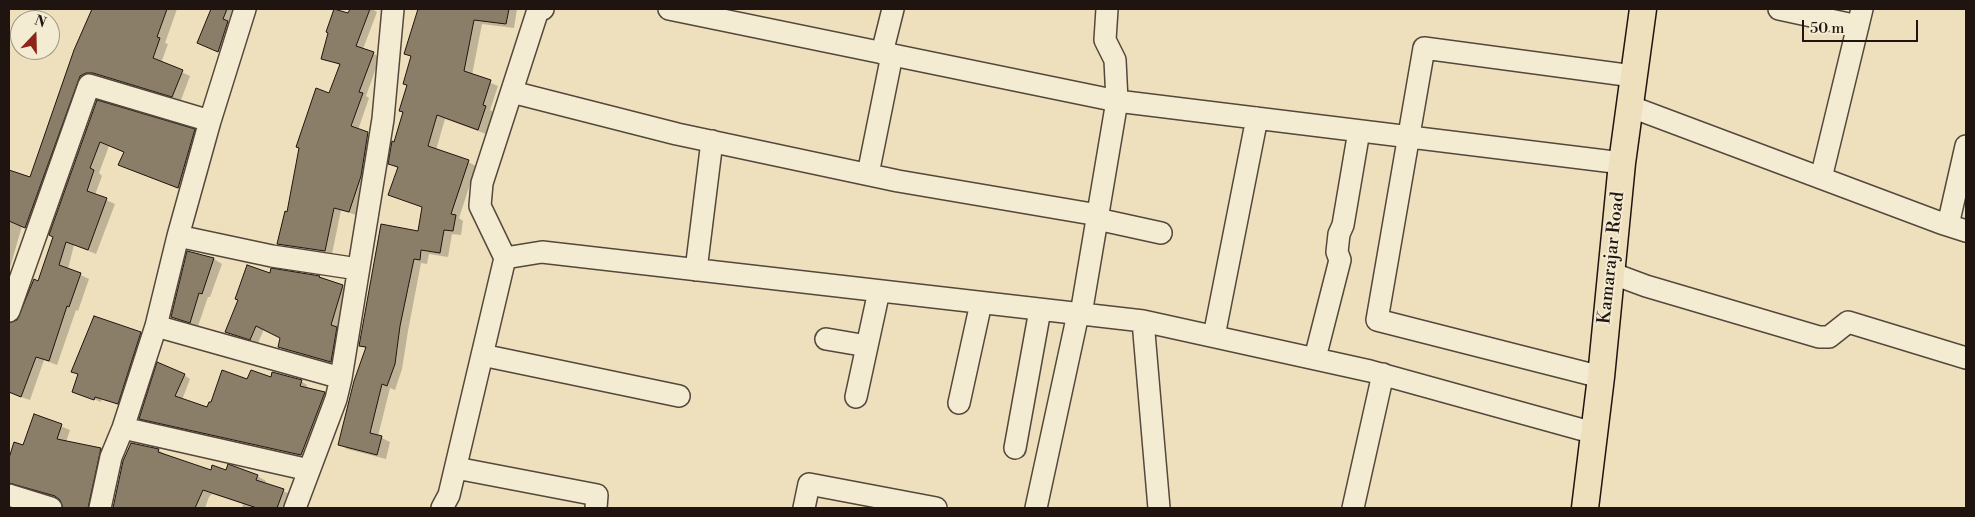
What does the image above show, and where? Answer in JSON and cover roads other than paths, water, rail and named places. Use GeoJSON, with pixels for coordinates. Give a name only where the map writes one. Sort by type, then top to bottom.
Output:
{"type":"FeatureCollection","features":[{"type":"Feature","properties":{"kind":"main road","name":"Kamarajar Road"},"geometry":{"type":"LineString","coordinates":[[1585,508],[1601,377],[1622,163],[1643,9]]}},
{"type":"Feature","properties":{"kind":"street"},"geometry":{"type":"LineString","coordinates":[[100,508],[111,457],[123,428],[156,326],[178,236],[210,121],[245,9]]}},
{"type":"Feature","properties":{"kind":"street"},"geometry":{"type":"LineString","coordinates":[[295,508],[336,399],[341,378],[383,119],[393,9]]}},
{"type":"Feature","properties":{"kind":"street"},"geometry":{"type":"LineString","coordinates":[[442,508],[449,495],[456,468],[505,258],[480,206],[482,184],[539,9]]}},
{"type":"Feature","properties":{"kind":"street"},"geometry":{"type":"LineString","coordinates":[[669,9],[1117,101],[1622,163]]}},
{"type":"Feature","properties":{"kind":"street"},"geometry":{"type":"LineString","coordinates":[[868,174],[893,9]]}},
{"type":"Feature","properties":{"kind":"street"},"geometry":{"type":"LineString","coordinates":[[1036,508],[1080,314],[1117,101],[1115,60],[1105,40],[1107,9]]}},
{"type":"Feature","properties":{"kind":"street"},"geometry":{"type":"LineString","coordinates":[[1779,9],[1860,17],[1821,178]]}},
{"type":"Feature","properties":{"kind":"street"},"geometry":{"type":"LineString","coordinates":[[1601,377],[1377,320],[1407,137],[1424,48],[1633,76]]}},
{"type":"Feature","properties":{"kind":"street"},"geometry":{"type":"LineString","coordinates":[[9,311],[14,278],[89,85],[210,121]]}},
{"type":"Feature","properties":{"kind":"street"},"geometry":{"type":"LineString","coordinates":[[512,92],[712,141],[868,174],[1098,217],[1161,233]]}},
{"type":"Feature","properties":{"kind":"street"},"geometry":{"type":"LineString","coordinates":[[1629,106],[1957,228],[1966,146]]}},
{"type":"Feature","properties":{"kind":"street"},"geometry":{"type":"LineString","coordinates":[[1214,336],[1257,118]]}},
{"type":"Feature","properties":{"kind":"street"},"geometry":{"type":"LineString","coordinates":[[1315,358],[1340,260],[1337,252],[1339,234],[1343,225],[1359,131]]}},
{"type":"Feature","properties":{"kind":"street"},"geometry":{"type":"LineString","coordinates":[[696,270],[712,141]]}},
{"type":"Feature","properties":{"kind":"street"},"geometry":{"type":"LineString","coordinates":[[178,236],[272,256],[358,269]]}},
{"type":"Feature","properties":{"kind":"street"},"geometry":{"type":"LineString","coordinates":[[505,258],[542,252],[1143,321],[1383,374],[1594,433]]}},
{"type":"Feature","properties":{"kind":"street"},"geometry":{"type":"LineString","coordinates":[[1611,273],[1646,286],[1819,337],[1830,337],[1848,322],[1966,358]]}},
{"type":"Feature","properties":{"kind":"street"},"geometry":{"type":"LineString","coordinates":[[856,397],[879,291]]}},
{"type":"Feature","properties":{"kind":"street"},"geometry":{"type":"LineString","coordinates":[[959,403],[981,303]]}},
{"type":"Feature","properties":{"kind":"street"},"geometry":{"type":"LineString","coordinates":[[1014,448],[1040,310]]}},
{"type":"Feature","properties":{"kind":"street"},"geometry":{"type":"LineString","coordinates":[[1143,321],[1159,508]]}},
{"type":"Feature","properties":{"kind":"street"},"geometry":{"type":"LineString","coordinates":[[156,326],[341,378]]}},
{"type":"Feature","properties":{"kind":"street"},"geometry":{"type":"LineString","coordinates":[[826,339],[867,346]]}},
{"type":"Feature","properties":{"kind":"street"},"geometry":{"type":"LineString","coordinates":[[482,355],[679,396]]}},
{"type":"Feature","properties":{"kind":"street"},"geometry":{"type":"LineString","coordinates":[[1354,508],[1383,374]]}},
{"type":"Feature","properties":{"kind":"street"},"geometry":{"type":"LineString","coordinates":[[123,428],[309,470]]}},
{"type":"Feature","properties":{"kind":"street"},"geometry":{"type":"LineString","coordinates":[[456,468],[597,495],[596,508]]}},
{"type":"Feature","properties":{"kind":"street"},"geometry":{"type":"LineString","coordinates":[[804,508],[809,484],[876,502],[936,508]]}},
{"type":"Feature","properties":{"kind":"street"},"geometry":{"type":"LineString","coordinates":[[9,495],[51,508]]}}]}
